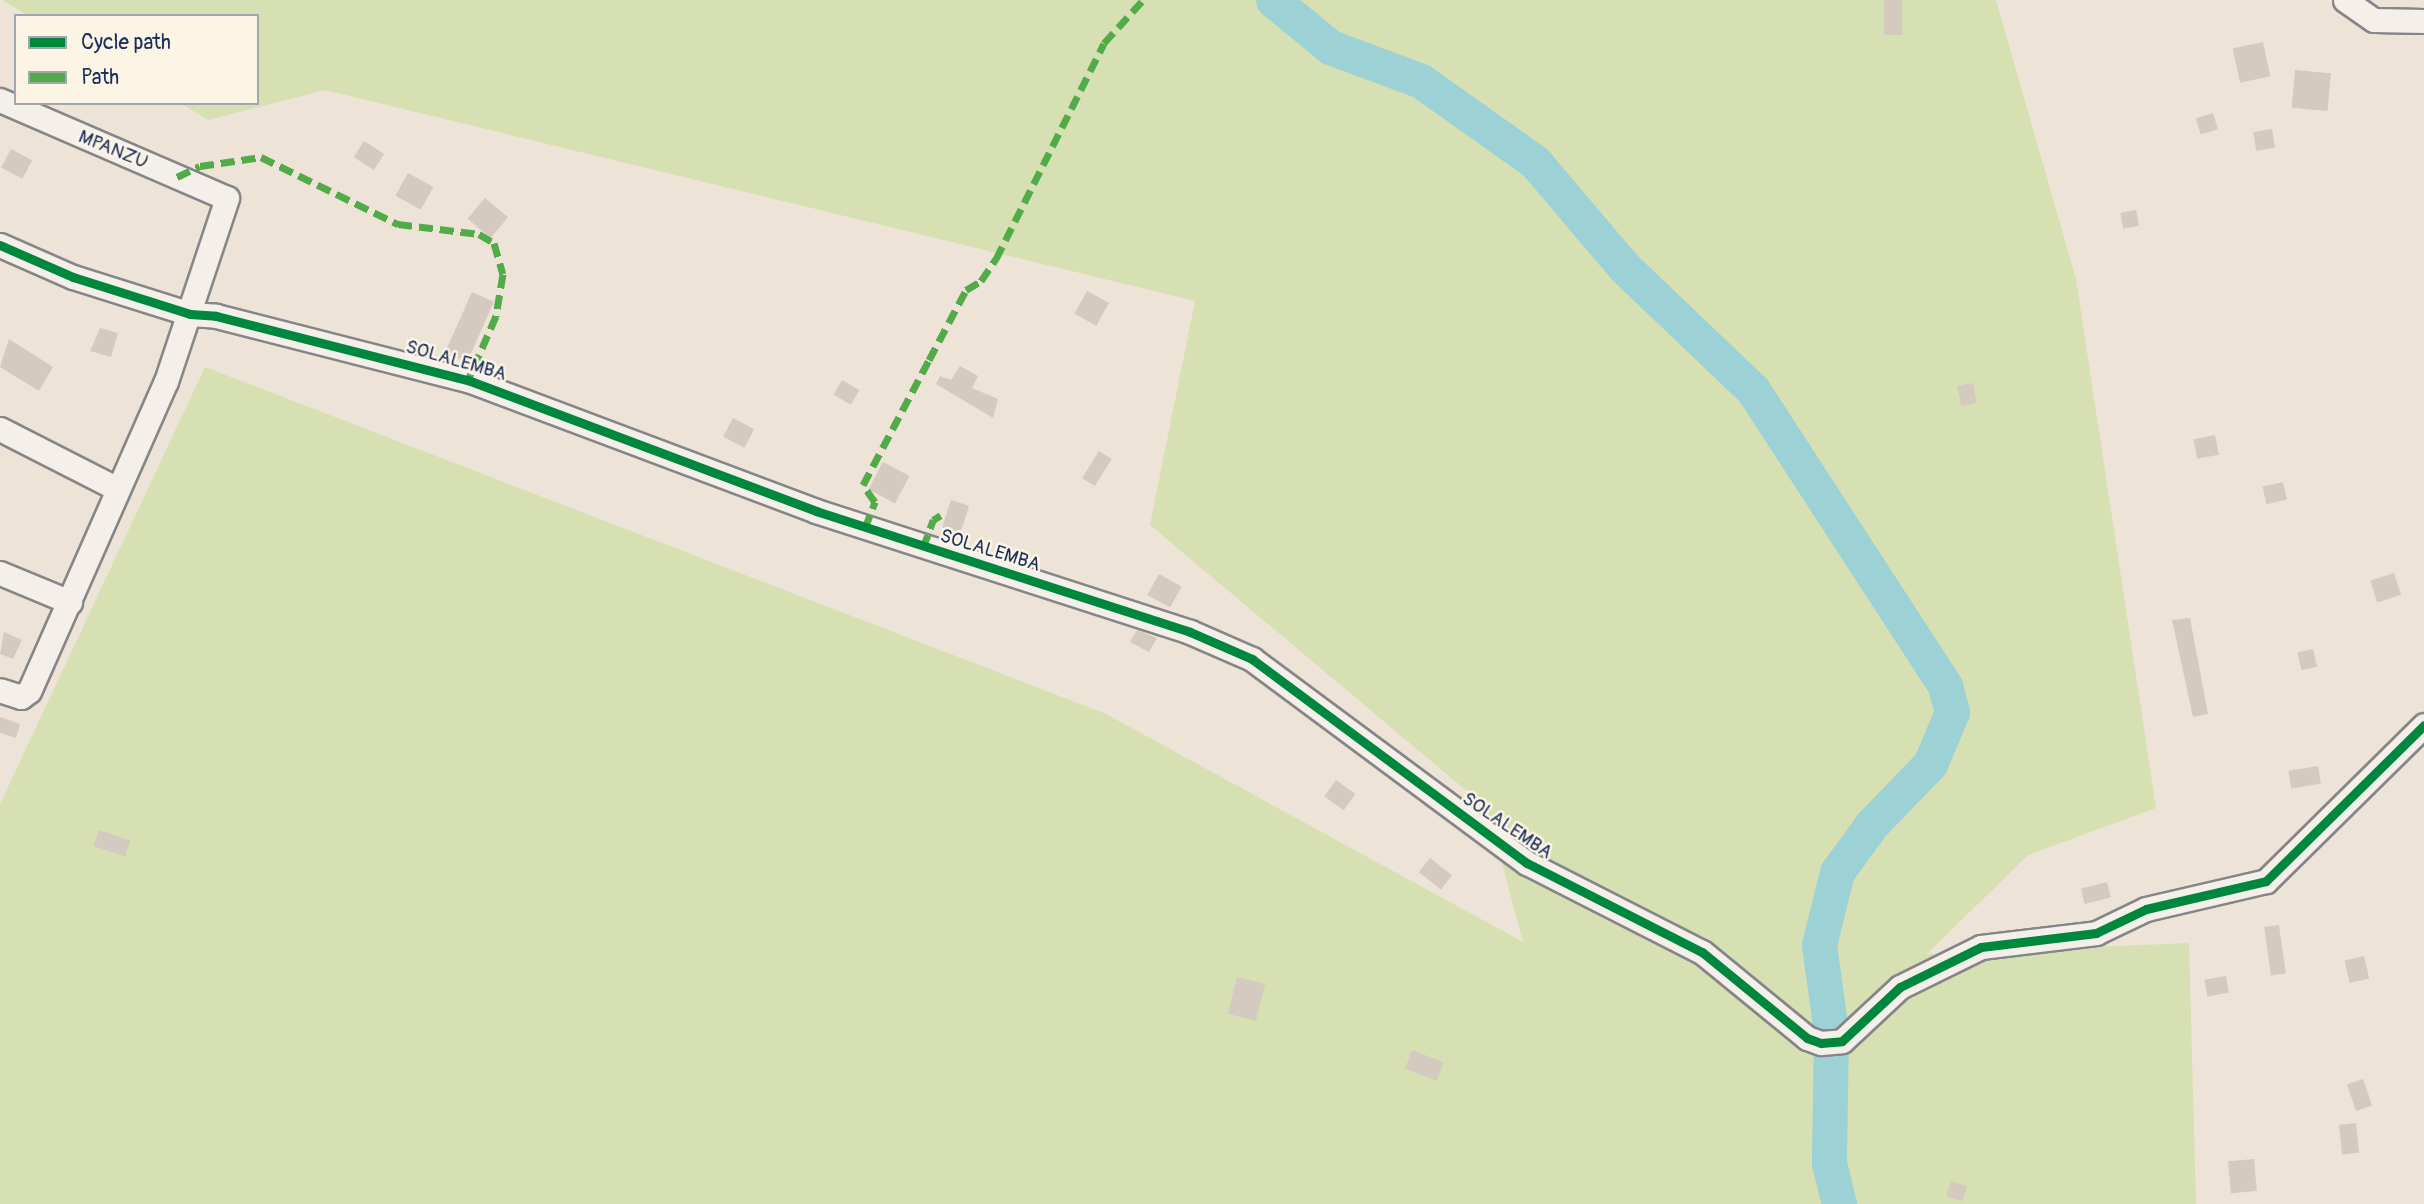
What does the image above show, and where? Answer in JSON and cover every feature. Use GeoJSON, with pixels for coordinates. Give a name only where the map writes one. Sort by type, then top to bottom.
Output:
{"type":"FeatureCollection","features":[{"type":"Feature","properties":{"kind":"street"},"geometry":{"type":"LineString","coordinates":[[2345,0],[2374,20],[2424,21]]}},
{"type":"Feature","properties":{"kind":"street","name":"MPANZU"},"geometry":{"type":"LineString","coordinates":[[0,100],[227,198],[190,314]]}},
{"type":"Feature","properties":{"kind":"street","name":"SOLALEMBA"},"geometry":{"type":"LineString","coordinates":[[0,245],[73,278],[190,314],[216,316],[468,380],[828,516],[1190,632],[1252,659],[1527,863],[1702,951],[1807,1038],[1831,1042],[1877,1013],[1900,987],[1981,947],[2096,933],[2146,909],[2266,881],[2424,725]]}},
{"type":"Feature","properties":{"kind":"street"},"geometry":{"type":"LineString","coordinates":[[0,690],[24,696],[70,601],[190,314]]}},
{"type":"Feature","properties":{"kind":"street"},"geometry":{"type":"LineString","coordinates":[[0,429],[118,489]]}},
{"type":"Feature","properties":{"kind":"street"},"geometry":{"type":"LineString","coordinates":[[0,573],[70,601]]}},
{"type":"Feature","properties":{"kind":"green space"},"geometry":{"type":"Polygon","coordinates":[[[2,0],[1996,0],[2076,279],[2156,808],[2028,855],[1927,954],[2189,943],[2196,1204],[0,1204],[0,804],[205,367],[1106,714],[1523,942],[1487,808],[1150,525],[1195,301],[325,90],[208,120],[183,105],[259,105],[259,14],[26,14],[2,0]]]}},
{"type":"Feature","properties":{"kind":"building"},"geometry":{"type":"Polygon","coordinates":[[[1884,0],[1902,0],[1902,35],[1884,35],[1884,0]]]}},
{"type":"Feature","properties":{"kind":"building"},"geometry":{"type":"Polygon","coordinates":[[[2263,42],[2270,76],[2240,83],[2233,48],[2263,42]]]}},
{"type":"Feature","properties":{"kind":"building"},"geometry":{"type":"Polygon","coordinates":[[[2295,70],[2331,73],[2328,111],[2292,108],[2295,70]]]}},
{"type":"Feature","properties":{"kind":"building"},"geometry":{"type":"Polygon","coordinates":[[[2213,113],[2218,129],[2201,135],[2196,118],[2213,113]]]}},
{"type":"Feature","properties":{"kind":"building"},"geometry":{"type":"Polygon","coordinates":[[[2272,129],[2275,148],[2256,151],[2253,132],[2272,129]]]}},
{"type":"Feature","properties":{"kind":"building"},"geometry":{"type":"Polygon","coordinates":[[[364,141],[384,154],[374,170],[354,157],[364,141]]]}},
{"type":"Feature","properties":{"kind":"building"},"geometry":{"type":"Polygon","coordinates":[[[11,149],[32,160],[22,179],[1,168],[11,149]]]}},
{"type":"Feature","properties":{"kind":"building"},"geometry":{"type":"Polygon","coordinates":[[[408,173],[433,187],[421,210],[395,196],[408,173]]]}},
{"type":"Feature","properties":{"kind":"building"},"geometry":{"type":"Polygon","coordinates":[[[485,198],[508,217],[491,238],[468,219],[485,198]]]}},
{"type":"Feature","properties":{"kind":"building"},"geometry":{"type":"Polygon","coordinates":[[[2136,210],[2139,226],[2123,229],[2120,213],[2136,210]]]}},
{"type":"Feature","properties":{"kind":"building"},"geometry":{"type":"Polygon","coordinates":[[[1087,291],[1109,303],[1096,326],[1074,314],[1087,291]]]}},
{"type":"Feature","properties":{"kind":"building"},"geometry":{"type":"Polygon","coordinates":[[[472,292],[494,302],[467,362],[445,352],[472,292]]]}},
{"type":"Feature","properties":{"kind":"building"},"geometry":{"type":"Polygon","coordinates":[[[100,328],[118,333],[111,357],[90,351],[100,328]]]}},
{"type":"Feature","properties":{"kind":"building"},"geometry":{"type":"Polygon","coordinates":[[[9,339],[53,367],[39,391],[0,367],[9,339]]]}},
{"type":"Feature","properties":{"kind":"building"},"geometry":{"type":"Polygon","coordinates":[[[960,366],[978,376],[972,388],[998,399],[993,418],[936,384],[940,376],[951,380],[960,366]]]}},
{"type":"Feature","properties":{"kind":"building"},"geometry":{"type":"Polygon","coordinates":[[[842,380],[859,390],[851,405],[834,395],[842,380]]]}},
{"type":"Feature","properties":{"kind":"building"},"geometry":{"type":"Polygon","coordinates":[[[1973,383],[1977,403],[1961,406],[1957,386],[1973,383]]]}},
{"type":"Feature","properties":{"kind":"building"},"geometry":{"type":"Polygon","coordinates":[[[733,418],[754,429],[744,448],[723,437],[733,418]]]}},
{"type":"Feature","properties":{"kind":"building"},"geometry":{"type":"Polygon","coordinates":[[[2215,435],[2219,455],[2197,459],[2193,439],[2215,435]]]}},
{"type":"Feature","properties":{"kind":"building"},"geometry":{"type":"Polygon","coordinates":[[[1099,451],[1112,459],[1095,486],[1082,478],[1099,451]]]}},
{"type":"Feature","properties":{"kind":"building"},"geometry":{"type":"Polygon","coordinates":[[[883,462],[909,476],[895,503],[868,489],[883,462]]]}},
{"type":"Feature","properties":{"kind":"building"},"geometry":{"type":"Polygon","coordinates":[[[2283,482],[2287,500],[2267,504],[2263,487],[2283,482]]]}},
{"type":"Feature","properties":{"kind":"building"},"geometry":{"type":"Polygon","coordinates":[[[951,500],[969,506],[958,539],[940,533],[951,500]]]}},
{"type":"Feature","properties":{"kind":"building"},"geometry":{"type":"Polygon","coordinates":[[[2394,573],[2401,595],[2377,603],[2370,581],[2394,573]]]}},
{"type":"Feature","properties":{"kind":"building"},"geometry":{"type":"Polygon","coordinates":[[[1159,574],[1182,587],[1170,608],[1147,595],[1159,574]]]}},
{"type":"Feature","properties":{"kind":"building"},"geometry":{"type":"Polygon","coordinates":[[[2190,618],[2208,714],[2193,717],[2172,620],[2190,618]]]}},
{"type":"Feature","properties":{"kind":"building"},"geometry":{"type":"Polygon","coordinates":[[[1137,630],[1157,638],[1149,652],[1130,642],[1137,630]]]}},
{"type":"Feature","properties":{"kind":"building"},"geometry":{"type":"Polygon","coordinates":[[[4,632],[22,640],[13,659],[0,654],[4,632]]]}},
{"type":"Feature","properties":{"kind":"building"},"geometry":{"type":"Polygon","coordinates":[[[2313,649],[2317,667],[2301,670],[2297,653],[2313,649]]]}},
{"type":"Feature","properties":{"kind":"building"},"geometry":{"type":"Polygon","coordinates":[[[0,717],[20,724],[16,738],[0,733],[0,717]]]}},
{"type":"Feature","properties":{"kind":"building"},"geometry":{"type":"Polygon","coordinates":[[[2318,766],[2321,784],[2291,788],[2288,771],[2318,766]]]}},
{"type":"Feature","properties":{"kind":"building"},"geometry":{"type":"Polygon","coordinates":[[[1336,780],[1355,794],[1344,810],[1324,796],[1336,780]]]}},
{"type":"Feature","properties":{"kind":"building"},"geometry":{"type":"Polygon","coordinates":[[[99,830],[130,840],[125,856],[94,846],[99,830]]]}},
{"type":"Feature","properties":{"kind":"building"},"geometry":{"type":"Polygon","coordinates":[[[1430,858],[1452,875],[1441,889],[1419,872],[1430,858]]]}},
{"type":"Feature","properties":{"kind":"building"},"geometry":{"type":"Polygon","coordinates":[[[2107,882],[2111,898],[2085,904],[2081,889],[2107,882]]]}},
{"type":"Feature","properties":{"kind":"building"},"geometry":{"type":"Polygon","coordinates":[[[2279,925],[2286,974],[2271,976],[2264,927],[2279,925]]]}},
{"type":"Feature","properties":{"kind":"building"},"geometry":{"type":"Polygon","coordinates":[[[2364,956],[2369,978],[2350,983],[2345,960],[2364,956]]]}},
{"type":"Feature","properties":{"kind":"building"},"geometry":{"type":"Polygon","coordinates":[[[2226,976],[2229,993],[2207,997],[2204,980],[2226,976]]]}},
{"type":"Feature","properties":{"kind":"building"},"geometry":{"type":"Polygon","coordinates":[[[1237,977],[1265,984],[1256,1021],[1228,1014],[1237,977]]]}},
{"type":"Feature","properties":{"kind":"building"},"geometry":{"type":"Polygon","coordinates":[[[1412,1050],[1444,1062],[1437,1081],[1405,1069],[1412,1050]]]}},
{"type":"Feature","properties":{"kind":"building"},"geometry":{"type":"Polygon","coordinates":[[[2363,1079],[2372,1105],[2356,1111],[2347,1085],[2363,1079]]]}},
{"type":"Feature","properties":{"kind":"building"},"geometry":{"type":"Polygon","coordinates":[[[2356,1123],[2359,1153],[2342,1155],[2339,1125],[2356,1123]]]}},
{"type":"Feature","properties":{"kind":"building"},"geometry":{"type":"Polygon","coordinates":[[[2254,1159],[2257,1191],[2231,1193],[2228,1161],[2254,1159]]]}},
{"type":"Feature","properties":{"kind":"building"},"geometry":{"type":"Polygon","coordinates":[[[1951,1181],[1967,1186],[1963,1201],[1946,1196],[1951,1181]]]}},
{"type":"Feature","properties":{"kind":"waterway"},"geometry":{"type":"LineString","coordinates":[[1273,0],[1330,47],[1421,81],[1535,162],[1625,268],[1753,390],[1945,686],[1952,712],[1930,764],[1872,824],[1837,872],[1819,945],[1831,1031],[1829,1163],[1839,1204]]}},
{"type":"Feature","properties":{"kind":"marked path"},"geometry":{"type":"LineString","coordinates":[[865,528],[875,502],[863,485],[966,290],[981,281],[996,259],[1104,43],[1143,0]]}},
{"type":"Feature","properties":{"kind":"marked path"},"geometry":{"type":"LineString","coordinates":[[177,177],[200,166],[261,157],[398,224],[479,234],[494,243],[503,274],[496,316],[468,380]]}},
{"type":"Feature","properties":{"kind":"marked path"},"geometry":{"type":"LineString","coordinates":[[923,548],[933,520],[941,515]]}},
{"type":"Feature","properties":{"kind":"cycle path"},"geometry":{"type":"LineString","coordinates":[[0,245],[73,277],[190,314],[216,316],[468,380],[816,511],[1190,632],[1252,659],[1527,863],[1702,952],[1807,1038],[1821,1043],[1842,1041],[1900,987],[1981,947],[2096,933],[2146,909],[2266,881],[2424,725]]}}]}
